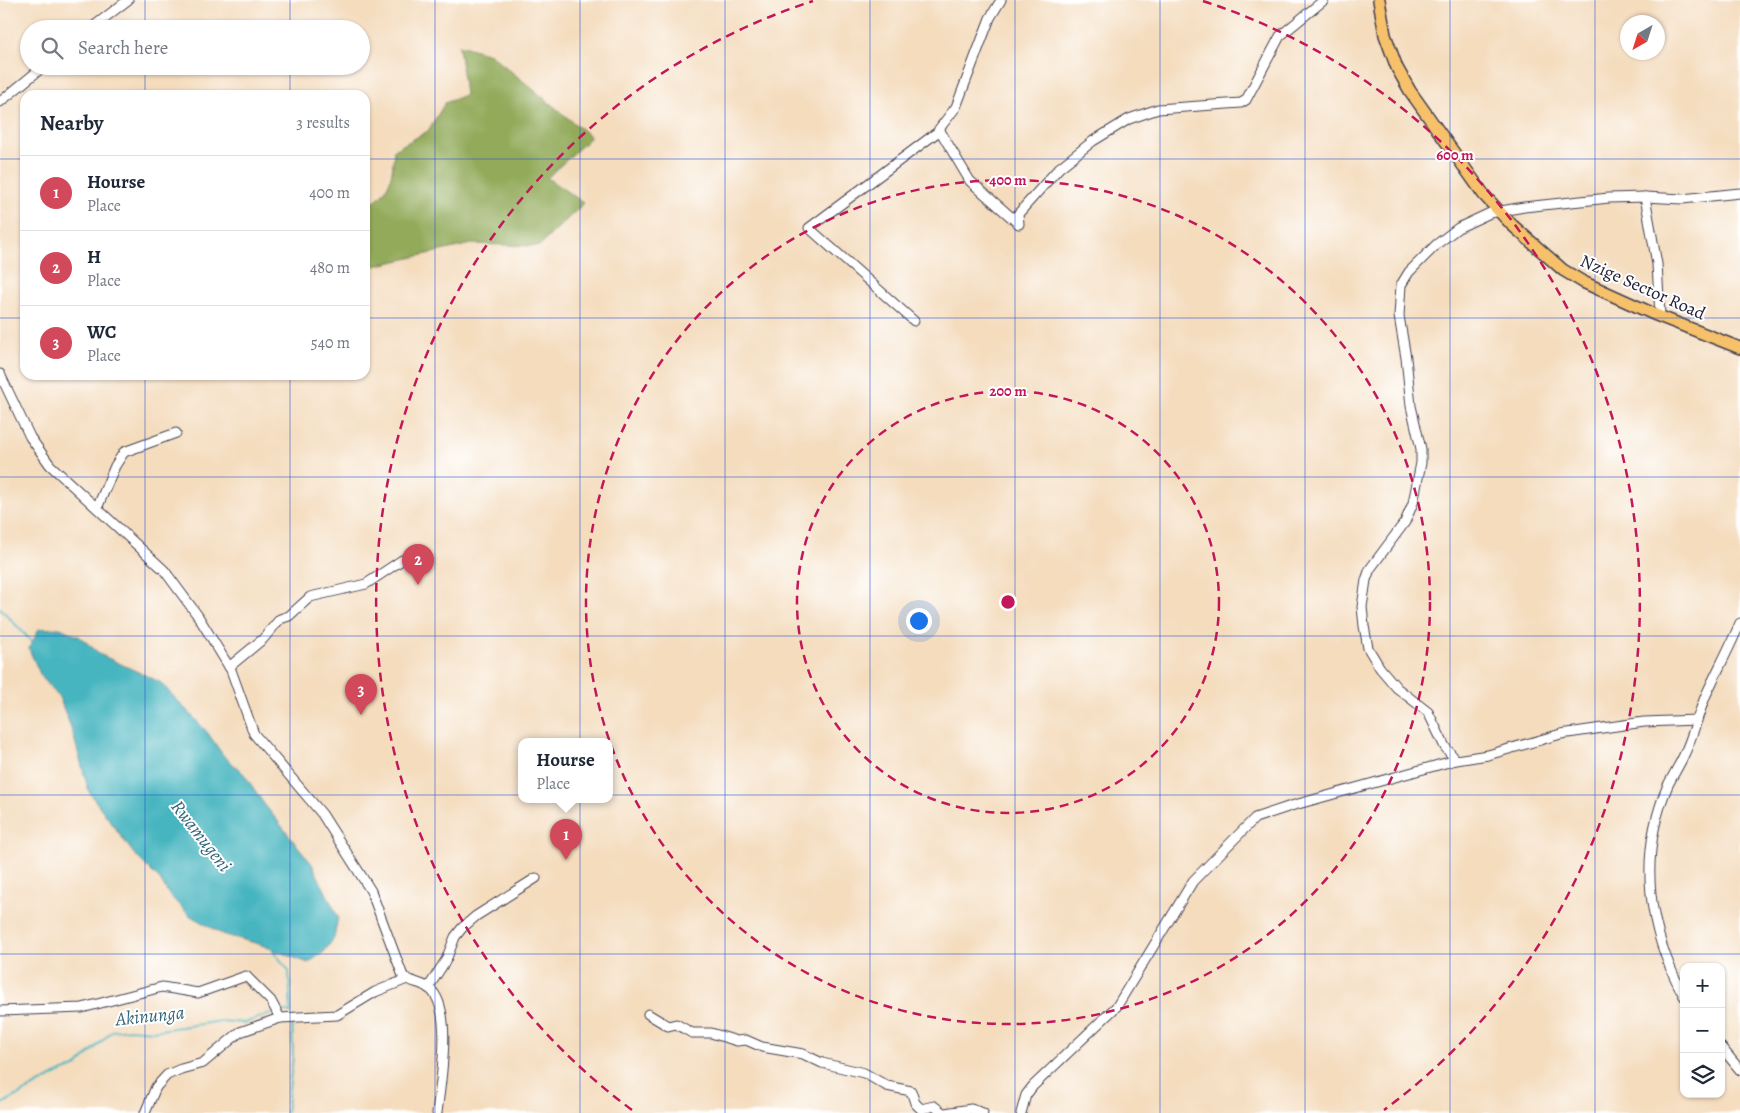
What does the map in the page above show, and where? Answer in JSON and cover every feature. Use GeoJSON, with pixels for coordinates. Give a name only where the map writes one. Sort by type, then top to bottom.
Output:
{"type":"FeatureCollection","features":[{"type":"Feature","properties":{"kind":"main road","name":"Nzige Sector Road"},"geometry":{"type":"LineString","coordinates":[[1379,0],[1386,35],[1397,68],[1410,91],[1484,195],[1499,211],[1563,270],[1583,282],[1660,316],[1740,348]]}},
{"type":"Feature","properties":{"kind":"street"},"geometry":{"type":"LineString","coordinates":[[102,20],[128,0]]}},
{"type":"Feature","properties":{"kind":"street"},"geometry":{"type":"LineString","coordinates":[[914,321],[809,228],[939,131],[956,107],[990,18],[1001,0]]}},
{"type":"Feature","properties":{"kind":"street"},"geometry":{"type":"LineString","coordinates":[[939,131],[970,181],[1021,224],[1018,214],[1050,176],[1093,141],[1129,119],[1158,109],[1241,103],[1246,100],[1280,36],[1324,0]]}},
{"type":"Feature","properties":{"kind":"street"},"geometry":{"type":"LineString","coordinates":[[0,102],[33,75]]}},
{"type":"Feature","properties":{"kind":"street"},"geometry":{"type":"LineString","coordinates":[[1456,760],[1445,747],[1428,712],[1397,688],[1380,668],[1368,648],[1362,607],[1370,569],[1404,522],[1417,495],[1421,449],[1410,406],[1406,358],[1399,316],[1401,285],[1423,256],[1458,228],[1482,215],[1524,206],[1645,197],[1682,199],[1740,193]]}},
{"type":"Feature","properties":{"kind":"street"},"geometry":{"type":"LineString","coordinates":[[1645,197],[1657,264],[1660,316]]}},
{"type":"Feature","properties":{"kind":"street"},"geometry":{"type":"LineString","coordinates":[[0,374],[30,436],[54,470],[170,577],[229,667],[255,736],[322,814],[369,888],[392,949],[407,979],[428,988],[434,995],[442,1013],[443,1042],[437,1113]]}},
{"type":"Feature","properties":{"kind":"street"},"geometry":{"type":"LineString","coordinates":[[93,504],[98,506],[114,466],[124,452],[176,433]]}},
{"type":"Feature","properties":{"kind":"street"},"geometry":{"type":"LineString","coordinates":[[229,667],[263,639],[280,619],[289,616],[310,597],[366,584],[402,560]]}},
{"type":"Feature","properties":{"kind":"street"},"geometry":{"type":"LineString","coordinates":[[1680,989],[1666,963],[1658,938],[1650,896],[1651,849],[1656,820],[1668,785],[1685,754],[1697,720],[1740,623]]}},
{"type":"Feature","properties":{"kind":"street"},"geometry":{"type":"LineString","coordinates":[[1022,1113],[1026,1095],[1033,1086],[1118,1006],[1196,878],[1236,840],[1255,818],[1291,806],[1456,760],[1488,755],[1561,734],[1644,722],[1697,720]]}},
{"type":"Feature","properties":{"kind":"street"},"geometry":{"type":"LineString","coordinates":[[428,988],[446,960],[454,937],[462,928],[476,916],[536,878]]}},
{"type":"Feature","properties":{"kind":"street"},"geometry":{"type":"LineString","coordinates":[[0,1011],[84,1007],[162,987],[198,993],[246,976],[271,1001],[280,1018]]}},
{"type":"Feature","properties":{"kind":"street"},"geometry":{"type":"LineString","coordinates":[[145,1113],[156,1087],[167,1075],[181,1069],[203,1064],[238,1033],[280,1018],[308,1015],[336,1016],[375,992],[407,979]]}},
{"type":"Feature","properties":{"kind":"street"},"geometry":{"type":"LineString","coordinates":[[648,1014],[668,1026],[676,1024],[692,1033],[710,1033],[737,1041],[746,1040],[762,1047],[803,1054],[822,1063],[864,1073],[887,1086],[911,1091],[915,1102],[921,1109],[934,1106],[944,1113],[971,1109],[983,1113]]}},
{"type":"Feature","properties":{"kind":"street"},"geometry":{"type":"LineString","coordinates":[[1725,1053],[1740,1070]]}},
{"type":"Feature","properties":{"kind":"green space"},"geometry":{"type":"Polygon","coordinates":[[[459,45],[490,54],[591,137],[547,178],[584,203],[539,246],[472,244],[370,267],[370,204],[381,196],[389,183],[394,150],[428,131],[445,103],[465,95],[459,45]]]}},
{"type":"Feature","properties":{"kind":"water"},"geometry":{"type":"Polygon","coordinates":[[[60,628],[80,637],[101,655],[160,682],[207,732],[223,755],[244,774],[264,804],[312,864],[338,917],[334,938],[324,952],[308,963],[259,944],[222,934],[189,915],[170,896],[160,880],[134,854],[89,792],[72,730],[59,697],[41,676],[29,649],[39,629],[60,628]]]}},
{"type":"Feature","properties":{"kind":"waterway","name":"Rwamugeni"},"geometry":{"type":"LineString","coordinates":[[0,608],[33,643]]}},
{"type":"Feature","properties":{"kind":"waterway","name":"Rwamugeni"},"geometry":{"type":"LineString","coordinates":[[271,948],[289,971],[291,1014]]}},
{"type":"Feature","properties":{"kind":"waterway","name":"Akinunga"},"geometry":{"type":"LineString","coordinates":[[280,1010],[291,1013]]}},
{"type":"Feature","properties":{"kind":"waterway","name":"Akinunga"},"geometry":{"type":"LineString","coordinates":[[0,1105],[59,1073],[77,1066],[112,1031],[130,1029],[153,1031],[222,1021],[244,1023],[273,1013]]}},
{"type":"Feature","properties":{"kind":"waterway","name":"Rwamugeni"},"geometry":{"type":"LineString","coordinates":[[286,1113],[293,1057],[292,1019]]}},
{"type":"Feature","properties":{"kind":"place","name":"H"},"geometry":{"type":"Point","coordinates":[418,585]}},
{"type":"Feature","properties":{"kind":"place","name":"WC"},"geometry":{"type":"Point","coordinates":[361,715]}},
{"type":"Feature","properties":{"kind":"place","name":"Hourse"},"geometry":{"type":"Point","coordinates":[566,860]}}]}
